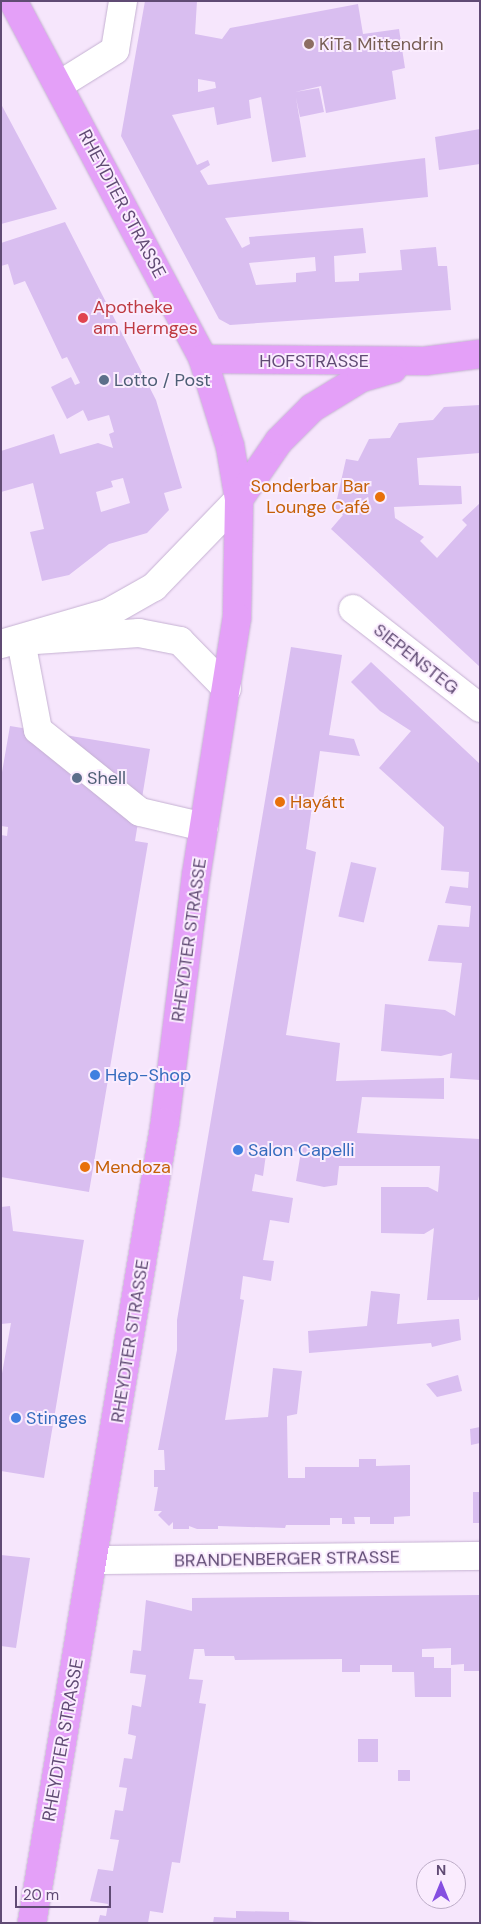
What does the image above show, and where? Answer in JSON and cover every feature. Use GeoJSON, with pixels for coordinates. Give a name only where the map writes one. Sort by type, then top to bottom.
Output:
{"type":"FeatureCollection","features":[{"type":"Feature","properties":{"kind":"main road","name":"RHEYDTER STRASSE"},"geometry":{"type":"LineString","coordinates":[[13,1],[60,85],[202,359],[230,446],[239,499],[237,608],[204,827],[165,1122],[95,1560],[32,1923]]}},
{"type":"Feature","properties":{"kind":"main road","name":"HOFSTRASSE"},"geometry":{"type":"LineString","coordinates":[[202,359],[425,360],[480,354]]}},
{"type":"Feature","properties":{"kind":"main road","name":"HOFSTRASSE"},"geometry":{"type":"LineString","coordinates":[[239,499],[280,440],[312,408],[361,378],[425,360]]}},
{"type":"Feature","properties":{"kind":"street"},"geometry":{"type":"LineString","coordinates":[[60,85],[115,50],[123,1]]}},
{"type":"Feature","properties":{"kind":"street"},"geometry":{"type":"LineString","coordinates":[[11,643],[108,613],[154,587],[239,499]]}},
{"type":"Feature","properties":{"kind":"street","name":"SIEPENSTEG"},"geometry":{"type":"LineString","coordinates":[[353,609],[480,708]]}},
{"type":"Feature","properties":{"kind":"street"},"geometry":{"type":"LineString","coordinates":[[11,643],[139,633],[180,641],[226,689]]}},
{"type":"Feature","properties":{"kind":"street"},"geometry":{"type":"LineString","coordinates":[[11,643],[38,730],[140,812],[204,827]]}},
{"type":"Feature","properties":{"kind":"street","name":"BRANDENBERGER STRASSE"},"geometry":{"type":"LineString","coordinates":[[95,1560],[480,1556]]}},
{"type":"Feature","properties":{"kind":"building"},"geometry":{"type":"Polygon","coordinates":[[[145,1],[197,1],[195,34],[222,39],[230,28],[358,4],[363,34],[399,29],[405,68],[392,71],[396,99],[326,113],[321,86],[295,92],[319,88],[324,112],[300,117],[296,98],[306,157],[272,162],[261,97],[249,100],[251,118],[217,125],[214,107],[172,115],[197,165],[208,160],[210,165],[200,171],[208,185],[425,158],[428,197],[225,218],[242,248],[250,244],[249,237],[363,228],[366,253],[334,256],[335,282],[359,281],[359,273],[402,270],[400,250],[436,247],[438,266],[447,266],[451,310],[230,325],[219,319],[121,136],[145,1]],[[198,79],[198,92],[216,88],[215,82],[198,79]],[[315,257],[249,263],[256,285],[296,282],[296,273],[316,271],[315,257]]]}},
{"type":"Feature","properties":{"kind":"building"},"geometry":{"type":"Polygon","coordinates":[[[1,104],[57,209],[1,224],[1,104]]]}},
{"type":"Feature","properties":{"kind":"building"},"geometry":{"type":"Polygon","coordinates":[[[480,129],[480,164],[439,170],[435,137],[480,129]]]}},
{"type":"Feature","properties":{"kind":"building"},"geometry":{"type":"Polygon","coordinates":[[[65,222],[156,400],[182,488],[164,493],[169,510],[147,533],[109,544],[69,575],[42,581],[30,532],[44,529],[33,483],[1,492],[1,451],[54,434],[60,454],[98,443],[113,448],[109,434],[114,432],[109,415],[88,421],[83,410],[67,419],[51,387],[71,377],[75,385],[80,383],[67,357],[62,359],[25,281],[14,285],[8,264],[1,266],[1,243],[65,222]],[[123,478],[111,481],[113,487],[96,492],[101,512],[130,503],[123,478]]]}},
{"type":"Feature","properties":{"kind":"building"},"geometry":{"type":"Polygon","coordinates":[[[480,405],[480,453],[417,458],[419,485],[461,486],[462,504],[394,507],[395,518],[424,537],[420,541],[437,558],[467,525],[462,520],[480,503],[480,667],[331,529],[343,515],[335,508],[346,459],[358,461],[369,439],[390,438],[399,423],[433,420],[444,407],[480,405]]]}},
{"type":"Feature","properties":{"kind":"building"},"geometry":{"type":"Polygon","coordinates":[[[291,647],[342,655],[329,735],[354,739],[360,756],[320,751],[306,849],[316,852],[286,1035],[340,1043],[336,1081],[444,1078],[444,1099],[362,1097],[357,1133],[480,1139],[479,1296],[478,1300],[427,1300],[434,1228],[424,1234],[381,1233],[381,1187],[428,1187],[438,1192],[440,1166],[339,1166],[337,1185],[324,1187],[296,1181],[301,1152],[267,1147],[263,1176],[255,1174],[252,1191],[293,1198],[289,1223],[270,1220],[263,1260],[274,1261],[271,1281],[243,1276],[240,1299],[244,1300],[225,1420],[268,1417],[273,1368],[302,1371],[297,1414],[287,1416],[288,1478],[305,1478],[305,1467],[359,1467],[359,1459],[376,1459],[376,1466],[410,1465],[410,1516],[394,1517],[394,1524],[370,1524],[370,1517],[354,1517],[355,1524],[342,1524],[342,1518],[330,1518],[330,1525],[286,1525],[285,1528],[218,1526],[218,1529],[197,1529],[189,1526],[189,1529],[173,1529],[173,1522],[169,1526],[158,1515],[162,1511],[154,1511],[158,1487],[154,1487],[154,1470],[165,1470],[164,1450],[158,1450],[177,1350],[177,1320],[291,647]]]}},
{"type":"Feature","properties":{"kind":"building"},"geometry":{"type":"Polygon","coordinates":[[[371,662],[480,764],[480,1080],[450,1078],[452,1053],[441,1056],[381,1051],[385,1004],[445,1010],[455,1016],[462,963],[428,961],[438,925],[469,927],[471,906],[445,903],[450,886],[468,888],[469,872],[441,870],[444,827],[379,768],[411,731],[380,711],[351,682],[371,662]]]}},
{"type":"Feature","properties":{"kind":"building"},"geometry":{"type":"Polygon","coordinates":[[[10,726],[150,749],[135,841],[148,843],[89,1192],[1,1177],[1,835],[7,836],[8,827],[1,826],[1,778],[10,726]]]}},
{"type":"Feature","properties":{"kind":"building"},"geometry":{"type":"Polygon","coordinates":[[[351,862],[376,868],[364,922],[338,917],[351,862]]]}},
{"type":"Feature","properties":{"kind":"building"},"geometry":{"type":"Polygon","coordinates":[[[10,1206],[13,1231],[84,1240],[44,1478],[1,1471],[1,1379],[11,1323],[1,1324],[1,1207],[10,1206]]]}},
{"type":"Feature","properties":{"kind":"building"},"geometry":{"type":"Polygon","coordinates":[[[371,1291],[400,1294],[397,1324],[459,1319],[461,1340],[432,1347],[431,1343],[309,1353],[308,1331],[367,1326],[371,1291]]]}},
{"type":"Feature","properties":{"kind":"building"},"geometry":{"type":"Polygon","coordinates":[[[458,1375],[462,1391],[437,1397],[426,1384],[458,1375]]]}},
{"type":"Feature","properties":{"kind":"building"},"geometry":{"type":"Polygon","coordinates":[[[480,1427],[480,1443],[471,1445],[470,1429],[480,1427]]]}},
{"type":"Feature","properties":{"kind":"building"},"geometry":{"type":"Polygon","coordinates":[[[473,1492],[480,1492],[480,1523],[473,1523],[473,1492]]]}},
{"type":"Feature","properties":{"kind":"building"},"geometry":{"type":"Polygon","coordinates":[[[1,1555],[30,1558],[16,1648],[1,1646],[1,1555]]]}},
{"type":"Feature","properties":{"kind":"building"},"geometry":{"type":"Polygon","coordinates":[[[480,1595],[480,1671],[464,1671],[464,1664],[451,1665],[451,1648],[422,1649],[422,1657],[434,1657],[434,1668],[451,1668],[451,1697],[415,1697],[414,1672],[392,1672],[392,1665],[360,1665],[360,1672],[342,1672],[342,1659],[235,1660],[234,1656],[205,1656],[204,1649],[194,1649],[189,1679],[203,1680],[199,1703],[206,1704],[180,1863],[172,1862],[163,1913],[150,1911],[148,1923],[98,1923],[100,1915],[106,1916],[108,1904],[90,1901],[98,1869],[113,1871],[119,1840],[110,1839],[115,1810],[123,1811],[127,1788],[119,1787],[124,1758],[132,1759],[136,1736],[128,1734],[132,1705],[141,1707],[146,1675],[130,1673],[133,1650],[141,1651],[146,1600],[192,1611],[192,1598],[480,1595]]]}},
{"type":"Feature","properties":{"kind":"building"},"geometry":{"type":"Polygon","coordinates":[[[358,1739],[378,1739],[378,1762],[358,1762],[358,1739]]]}},
{"type":"Feature","properties":{"kind":"building"},"geometry":{"type":"Polygon","coordinates":[[[398,1770],[410,1770],[410,1781],[398,1781],[398,1770]]]}},
{"type":"Feature","properties":{"kind":"building"},"geometry":{"type":"Polygon","coordinates":[[[236,1911],[289,1912],[289,1920],[327,1923],[213,1923],[214,1917],[236,1918],[236,1911]]]}},
{"type":"Feature","properties":{"kind":"place","name":"KiTa Mittendrin"},"geometry":{"type":"Point","coordinates":[309,44]}},
{"type":"Feature","properties":{"kind":"place","name":"Apotheke am Hermges"},"geometry":{"type":"Point","coordinates":[83,318]}},
{"type":"Feature","properties":{"kind":"place","name":"Lotto / Post"},"geometry":{"type":"Point","coordinates":[104,380]}},
{"type":"Feature","properties":{"kind":"place","name":"Sonderbar Bar Lounge Café"},"geometry":{"type":"Point","coordinates":[380,497]}},
{"type":"Feature","properties":{"kind":"place","name":"Shell"},"geometry":{"type":"Point","coordinates":[77,778]}},
{"type":"Feature","properties":{"kind":"place","name":"Hayátt"},"geometry":{"type":"Point","coordinates":[280,802]}},
{"type":"Feature","properties":{"kind":"place","name":"Hep-Shop"},"geometry":{"type":"Point","coordinates":[95,1075]}},
{"type":"Feature","properties":{"kind":"place","name":"Salon Capelli"},"geometry":{"type":"Point","coordinates":[238,1150]}},
{"type":"Feature","properties":{"kind":"place","name":"Mendoza"},"geometry":{"type":"Point","coordinates":[85,1167]}},
{"type":"Feature","properties":{"kind":"place","name":"Stinges"},"geometry":{"type":"Point","coordinates":[16,1418]}}]}
